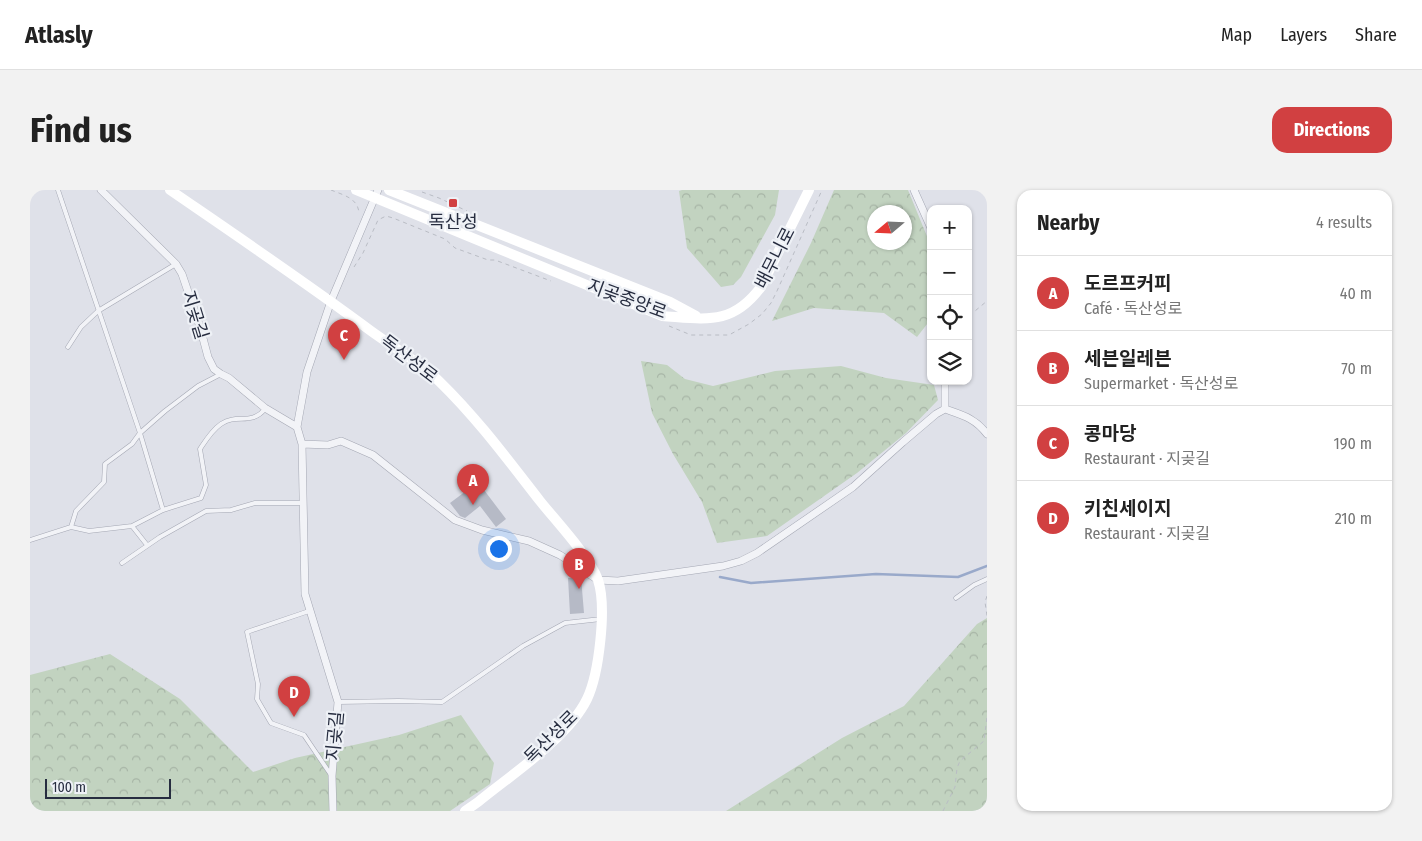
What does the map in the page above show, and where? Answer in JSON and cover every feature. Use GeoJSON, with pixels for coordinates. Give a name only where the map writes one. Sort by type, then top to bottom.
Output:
{"type":"FeatureCollection","features":[{"type":"Feature","properties":{"kind":"street","name":"지곶길"},"geometry":{"type":"LineString","coordinates":[[101,190],[176,264],[182,274],[200,326],[208,357],[214,369],[229,378],[265,408],[297,427]]}},
{"type":"Feature","properties":{"kind":"street","name":"독산성로"},"geometry":{"type":"LineString","coordinates":[[170,190],[331,301],[438,380],[465,408],[590,564],[598,580],[601,593],[599,651],[594,680],[587,700],[571,722],[534,758],[465,811]]}},
{"type":"Feature","properties":{"kind":"street","name":"지곶중앙로"},"geometry":{"type":"LineString","coordinates":[[356,190],[376,194],[662,316],[699,318]]}},
{"type":"Feature","properties":{"kind":"street","name":"지곶중앙로"},"geometry":{"type":"LineString","coordinates":[[389,190],[670,302],[699,318]]}},
{"type":"Feature","properties":{"kind":"street","name":"배무니로"},"geometry":{"type":"LineString","coordinates":[[699,318],[720,317],[737,311],[751,301],[761,287],[809,190]]}},
{"type":"Feature","properties":{"kind":"street"},"geometry":{"type":"LineString","coordinates":[[914,190],[927,219]]}},
{"type":"Feature","properties":{"kind":"street","name":"지곶길"},"geometry":{"type":"LineString","coordinates":[[333,811],[332,776],[338,702],[305,594],[302,444],[297,427],[307,372],[331,301],[376,194]]}},
{"type":"Feature","properties":{"kind":"street"},"geometry":{"type":"LineString","coordinates":[[945,385],[945,409]]}},
{"type":"Feature","properties":{"kind":"street"},"geometry":{"type":"LineString","coordinates":[[302,444],[328,445],[341,441],[373,455],[455,520],[482,530],[529,541],[560,556],[598,580],[618,581],[723,566],[749,557],[854,487],[903,442],[945,409]]}},
{"type":"Feature","properties":{"kind":"street"},"geometry":{"type":"LineString","coordinates":[[945,409],[964,415],[980,424],[987,434]]}},
{"type":"Feature","properties":{"kind":"lane"},"geometry":{"type":"LineString","coordinates":[[58,190],[140,433],[163,510]]}},
{"type":"Feature","properties":{"kind":"lane"},"geometry":{"type":"LineString","coordinates":[[68,348],[81,327],[98,311],[176,264]]}},
{"type":"Feature","properties":{"kind":"lane"},"geometry":{"type":"LineString","coordinates":[[71,527],[76,511],[104,482],[105,464],[132,444],[140,433],[165,411],[198,386],[221,374]]}},
{"type":"Feature","properties":{"kind":"lane"},"geometry":{"type":"LineString","coordinates":[[30,540],[71,527],[89,530],[132,526],[163,510],[202,498],[206,485],[200,449],[210,433],[222,423],[235,418],[247,419],[259,416],[265,408]]}},
{"type":"Feature","properties":{"kind":"lane"},"geometry":{"type":"LineString","coordinates":[[122,563],[147,545],[206,511],[231,510],[256,503],[303,503]]}},
{"type":"Feature","properties":{"kind":"lane"},"geometry":{"type":"LineString","coordinates":[[132,526],[147,545]]}},
{"type":"Feature","properties":{"kind":"lane"},"geometry":{"type":"LineString","coordinates":[[956,598],[974,585],[987,579]]}},
{"type":"Feature","properties":{"kind":"lane","name":"지곶길"},"geometry":{"type":"LineString","coordinates":[[310,611],[247,632],[257,675],[256,699],[272,723],[304,735],[332,776]]}},
{"type":"Feature","properties":{"kind":"lane"},"geometry":{"type":"LineString","coordinates":[[338,702],[442,702],[523,646],[565,623],[601,619]]}},
{"type":"Feature","properties":{"kind":"path"},"geometry":{"type":"LineString","coordinates":[[331,190],[355,202],[359,209],[358,218]]}},
{"type":"Feature","properties":{"kind":"path"},"geometry":{"type":"LineString","coordinates":[[423,192],[468,211]]}},
{"type":"Feature","properties":{"kind":"path"},"geometry":{"type":"LineString","coordinates":[[352,271],[364,254],[378,220],[386,216],[394,218]]}},
{"type":"Feature","properties":{"kind":"path"},"geometry":{"type":"LineString","coordinates":[[972,312],[987,301]]}},
{"type":"Feature","properties":{"kind":"path"},"geometry":{"type":"LineString","coordinates":[[987,596],[985,602],[987,616]]}},
{"type":"Feature","properties":{"kind":"path"},"geometry":{"type":"LineString","coordinates":[[943,811],[955,787],[960,761],[984,741],[987,717]]}},
{"type":"Feature","properties":{"kind":"green space"},"geometry":{"type":"Polygon","coordinates":[[[779,190],[775,215],[741,277],[733,285],[721,287],[687,248],[679,191],[779,190]]]}},
{"type":"Feature","properties":{"kind":"green space"},"geometry":{"type":"Polygon","coordinates":[[[834,190],[908,190],[927,236],[927,324],[917,337],[884,313],[814,308],[772,321],[811,243],[834,190]]]}},
{"type":"Feature","properties":{"kind":"green space"},"geometry":{"type":"Polygon","coordinates":[[[641,361],[667,365],[685,379],[713,386],[775,371],[841,366],[886,378],[934,385],[938,400],[906,433],[857,473],[767,536],[717,543],[702,502],[673,454],[652,413],[641,361]]]}},
{"type":"Feature","properties":{"kind":"green space"},"geometry":{"type":"Polygon","coordinates":[[[987,618],[987,811],[726,811],[842,738],[904,706],[977,624],[987,618]]]}},
{"type":"Feature","properties":{"kind":"green space"},"geometry":{"type":"Polygon","coordinates":[[[110,654],[180,699],[253,772],[295,758],[399,735],[461,715],[494,763],[490,784],[450,811],[30,811],[30,675],[110,654]]]}},
{"type":"Feature","properties":{"kind":"building"},"geometry":{"type":"Polygon","coordinates":[[[478,482],[506,519],[496,527],[480,506],[465,518],[460,516],[450,503],[478,482]]]}},
{"type":"Feature","properties":{"kind":"building"},"geometry":{"type":"Polygon","coordinates":[[[581,577],[584,613],[570,614],[568,578],[581,577]]]}},
{"type":"Feature","properties":{"kind":"waterway"},"geometry":{"type":"LineString","coordinates":[[720,577],[751,583],[876,574],[958,577],[987,566]]}},
{"type":"Feature","properties":{"kind":"place","name":"독산성"},"geometry":{"type":"Point","coordinates":[453,203]}},
{"type":"Feature","properties":{"kind":"place","name":"콩마당"},"geometry":{"type":"Point","coordinates":[344,360]}},
{"type":"Feature","properties":{"kind":"place","name":"도르프커피"},"geometry":{"type":"Point","coordinates":[473,505]}},
{"type":"Feature","properties":{"kind":"place","name":"세븐일레븐"},"geometry":{"type":"Point","coordinates":[579,589]}},
{"type":"Feature","properties":{"kind":"place","name":"키친세이지"},"geometry":{"type":"Point","coordinates":[294,717]}}]}
